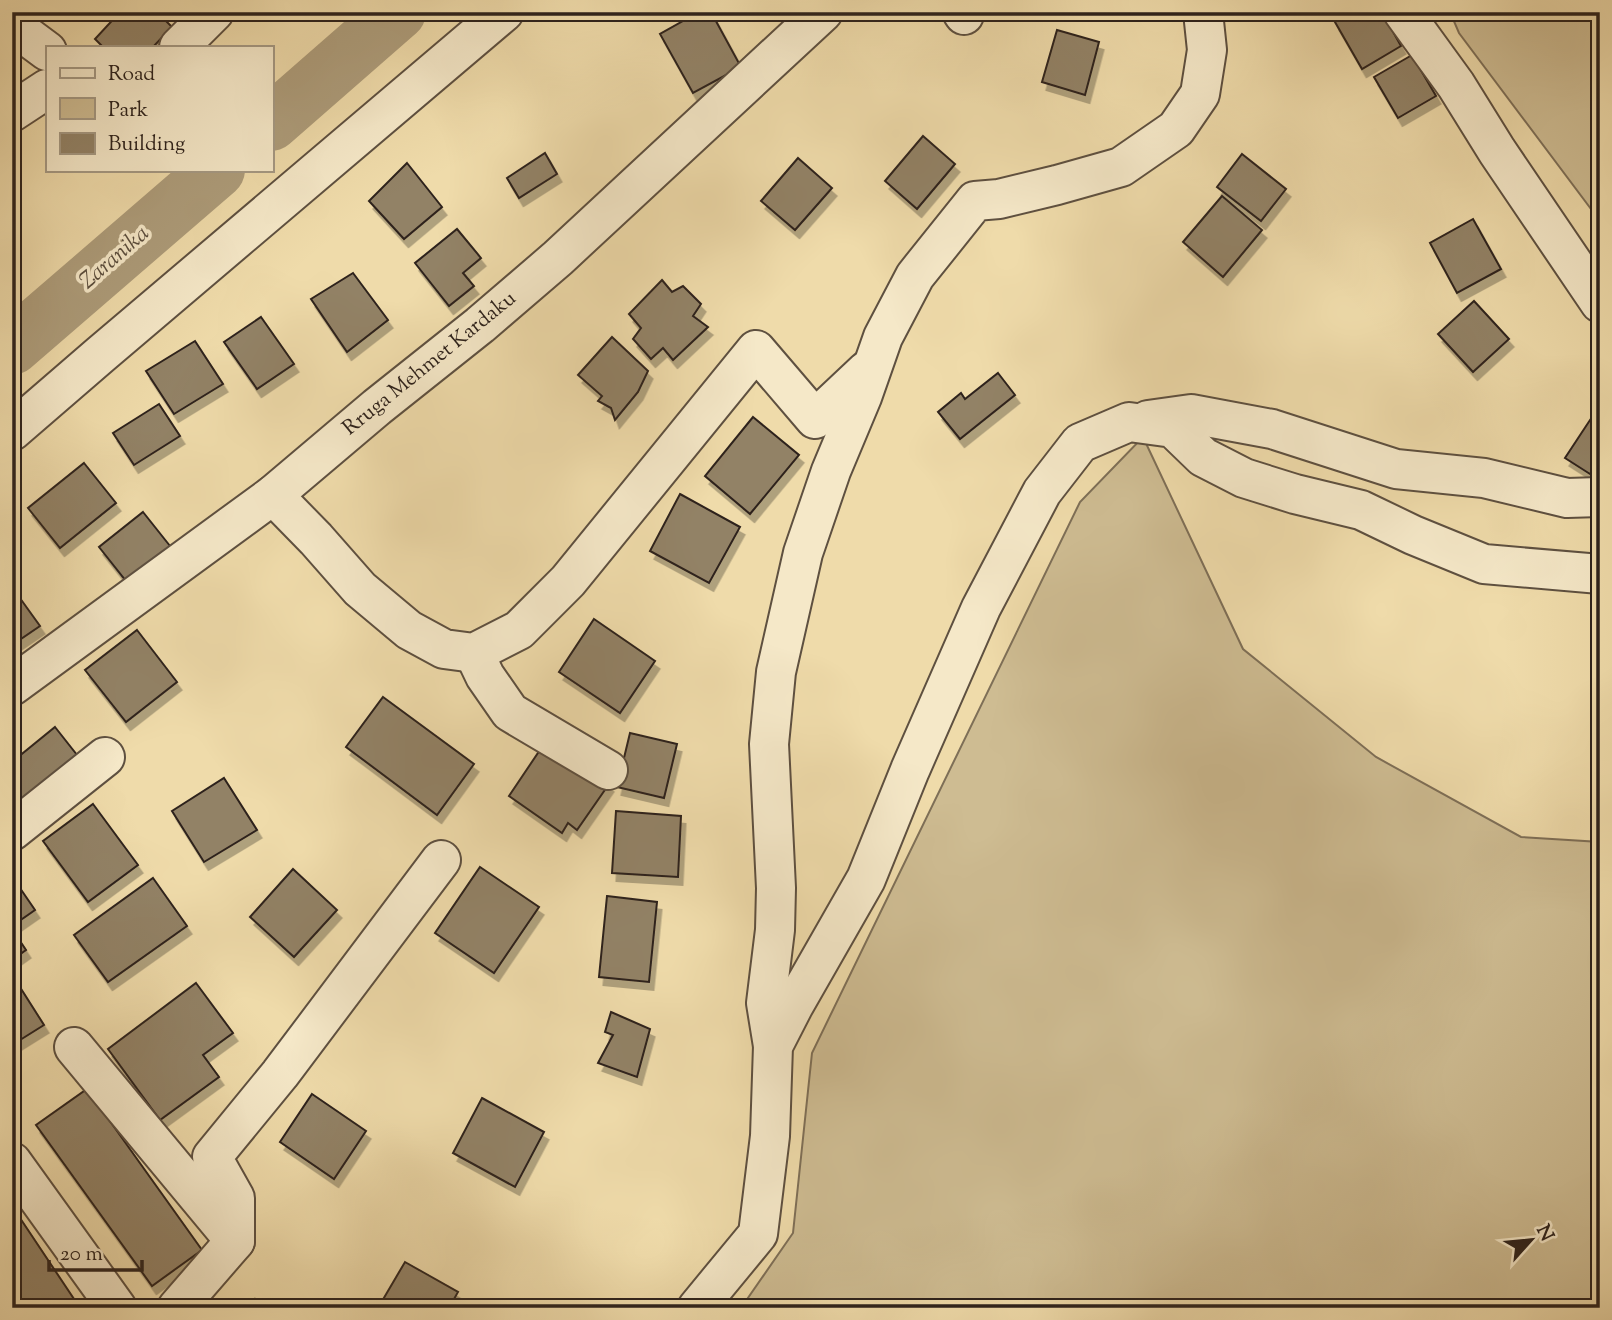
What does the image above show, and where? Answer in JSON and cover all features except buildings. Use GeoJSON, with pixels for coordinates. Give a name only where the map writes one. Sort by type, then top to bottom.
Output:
{"type":"FeatureCollection","features":[{"type":"Feature","properties":{"kind":"street"},"geometry":{"type":"LineString","coordinates":[[180,46],[214,12]]}},
{"type":"Feature","properties":{"kind":"street"},"geometry":{"type":"LineString","coordinates":[[12,431],[504,12]]}},
{"type":"Feature","properties":{"kind":"street","name":"Rruga Mehmet Kardaku"},"geometry":{"type":"LineString","coordinates":[[12,686],[273,495],[480,324],[558,258],[823,12]]}},
{"type":"Feature","properties":{"kind":"street"},"geometry":{"type":"LineString","coordinates":[[697,1308],[758,1234],[770,1136],[773,1046],[766,1003],[775,930],[776,888],[769,744],[776,672],[803,553],[831,471],[862,397],[883,337],[915,276],[975,201],[999,199],[1121,167],[1176,129],[1200,94],[1206,50],[1203,12]]}},
{"type":"Feature","properties":{"kind":"street"},"geometry":{"type":"LineString","coordinates":[[1403,12],[1456,85],[1497,151],[1600,303]]}},
{"type":"Feature","properties":{"kind":"street"},"geometry":{"type":"LineString","coordinates":[[12,25],[46,50]]}},
{"type":"Feature","properties":{"kind":"street"},"geometry":{"type":"LineString","coordinates":[[12,112],[46,90]]}},
{"type":"Feature","properties":{"kind":"street"},"geometry":{"type":"LineString","coordinates":[[273,495],[360,589],[409,630],[444,649],[474,653],[519,630],[568,581],[756,350],[815,419],[873,365]]}},
{"type":"Feature","properties":{"kind":"street"},"geometry":{"type":"LineString","coordinates":[[773,1046],[866,879],[981,608],[1042,492],[1080,443],[1129,422],[1191,414],[1272,429],[1396,469],[1484,478],[1567,498],[1600,497]]}},
{"type":"Feature","properties":{"kind":"street"},"geometry":{"type":"LineString","coordinates":[[1129,422],[1173,428],[1203,457],[1244,478],[1361,510],[1484,564],[1600,575]]}},
{"type":"Feature","properties":{"kind":"street"},"geometry":{"type":"LineString","coordinates":[[474,653],[485,676],[510,712],[608,770]]}},
{"type":"Feature","properties":{"kind":"street"},"geometry":{"type":"LineString","coordinates":[[12,831],[105,757]]}},
{"type":"Feature","properties":{"kind":"street"},"geometry":{"type":"LineString","coordinates":[[177,1308],[235,1241],[235,1198],[212,1157],[280,1074],[441,860]]}},
{"type":"Feature","properties":{"kind":"street"},"geometry":{"type":"LineString","coordinates":[[74,1047],[235,1241]]}},
{"type":"Feature","properties":{"kind":"street"},"geometry":{"type":"LineString","coordinates":[[16,1175],[117,1308]]}},
{"type":"Feature","properties":{"kind":"path"},"geometry":{"type":"LineString","coordinates":[[1587,1308],[1600,1301]]}},
{"type":"Feature","properties":{"kind":"green space"},"geometry":{"type":"Polygon","coordinates":[[[1450,12],[1600,12],[1600,221],[1459,33],[1450,12]]]}},
{"type":"Feature","properties":{"kind":"green space"},"geometry":{"type":"Polygon","coordinates":[[[1143,437],[1243,649],[1376,757],[1521,837],[1600,842],[1600,1308],[741,1308],[793,1233],[812,1053],[1080,502],[1143,437]]]}},
{"type":"Feature","properties":{"kind":"waterway","name":"Zaranika"},"geometry":{"type":"LineString","coordinates":[[273,121],[398,12]]}},
{"type":"Feature","properties":{"kind":"waterway","name":"Zaranika"},"geometry":{"type":"LineString","coordinates":[[12,347],[215,172]]}}]}
